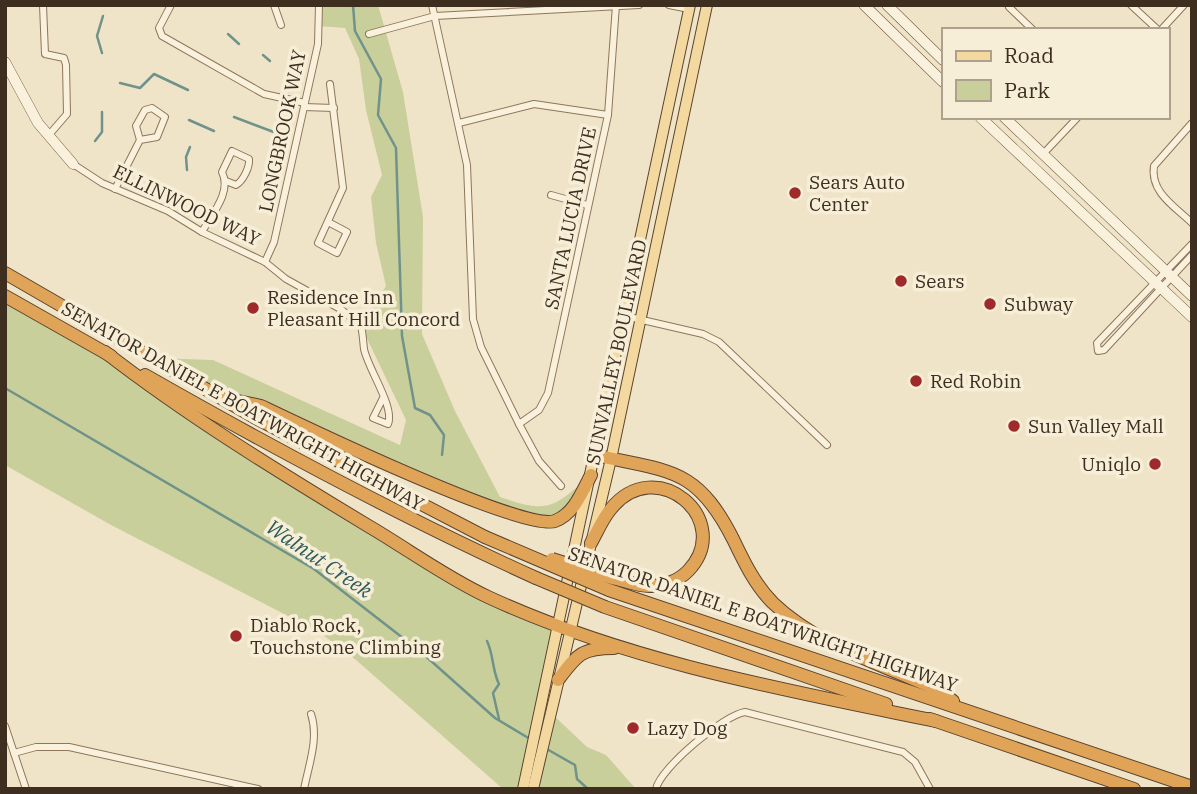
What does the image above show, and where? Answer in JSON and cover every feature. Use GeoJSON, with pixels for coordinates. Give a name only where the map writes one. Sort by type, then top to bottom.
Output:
{"type":"FeatureCollection","features":[{"type":"Feature","properties":{"kind":"highway","name":"SENATOR DANIEL E BOATWRIGHT HIGHWAY"},"geometry":{"type":"LineString","coordinates":[[5,273],[224,398],[485,537],[610,584],[1192,787]]}},
{"type":"Feature","properties":{"kind":"highway","name":"SENATOR DANIEL E BOATWRIGHT HIGHWAY"},"geometry":{"type":"LineString","coordinates":[[5,296],[335,481],[429,530],[536,579],[605,607],[1134,789]]}},
{"type":"Feature","properties":{"kind":"highway"},"geometry":{"type":"LineString","coordinates":[[105,352],[161,395],[305,488],[488,597],[622,648],[818,697],[936,721]]}},
{"type":"Feature","properties":{"kind":"highway"},"geometry":{"type":"LineString","coordinates":[[224,398],[261,406],[440,486],[530,520],[546,523],[564,517],[591,475]]}},
{"type":"Feature","properties":{"kind":"highway"},"geometry":{"type":"LineString","coordinates":[[596,455],[667,471],[697,485],[723,519],[756,582],[790,618],[840,647],[938,690],[961,708]]}},
{"type":"Feature","properties":{"kind":"highway"},"geometry":{"type":"LineString","coordinates":[[591,543],[610,510],[629,493],[643,488],[655,487],[675,493],[690,503],[697,515],[702,528],[700,551],[681,577],[649,587],[610,584]]}},
{"type":"Feature","properties":{"kind":"highway"},"geometry":{"type":"LineString","coordinates":[[558,680],[576,656],[585,650],[622,648]]}},
{"type":"Feature","properties":{"kind":"main road","name":"SUNVALLEY BOULEVARD"},"geometry":{"type":"LineString","coordinates":[[523,789],[543,696],[591,543],[611,459],[707,5]]}},
{"type":"Feature","properties":{"kind":"main road"},"geometry":{"type":"LineString","coordinates":[[864,5],[942,81]]}},
{"type":"Feature","properties":{"kind":"main road"},"geometry":{"type":"LineString","coordinates":[[887,5],[942,59]]}},
{"type":"Feature","properties":{"kind":"main road"},"geometry":{"type":"LineString","coordinates":[[689,7],[697,21],[690,61],[694,71]]}},
{"type":"Feature","properties":{"kind":"main road","name":"SUNVALLEY BOULEVARD"},"geometry":{"type":"LineString","coordinates":[[533,789],[558,680],[564,627],[591,475],[689,7]]}},
{"type":"Feature","properties":{"kind":"main road","name":"ELLINWOOD WAY"},"geometry":{"type":"LineString","coordinates":[[5,62],[48,136],[73,164]]}},
{"type":"Feature","properties":{"kind":"main road"},"geometry":{"type":"LineString","coordinates":[[982,119],[1192,317]]}},
{"type":"Feature","properties":{"kind":"main road"},"geometry":{"type":"LineString","coordinates":[[1006,119],[1192,296]]}},
{"type":"Feature","properties":{"kind":"street"},"geometry":{"type":"LineString","coordinates":[[43,5],[45,54],[66,60],[67,114],[48,136]]}},
{"type":"Feature","properties":{"kind":"street"},"geometry":{"type":"LineString","coordinates":[[171,5],[159,28],[162,36],[264,94],[305,105],[334,108]]}},
{"type":"Feature","properties":{"kind":"street"},"geometry":{"type":"LineString","coordinates":[[274,5],[281,25]]}},
{"type":"Feature","properties":{"kind":"street","name":"LONGBROOK WAY"},"geometry":{"type":"LineString","coordinates":[[265,262],[274,242],[305,105],[317,44],[319,5]]}},
{"type":"Feature","properties":{"kind":"street"},"geometry":{"type":"LineString","coordinates":[[432,5],[467,164],[473,319],[481,347],[519,424],[539,461],[561,486]]}},
{"type":"Feature","properties":{"kind":"street"},"geometry":{"type":"LineString","coordinates":[[369,34],[435,16],[515,8],[639,5]]}},
{"type":"Feature","properties":{"kind":"street"},"geometry":{"type":"LineString","coordinates":[[669,5],[689,7]]}},
{"type":"Feature","properties":{"kind":"street"},"geometry":{"type":"LineString","coordinates":[[1131,5],[1157,28]]}},
{"type":"Feature","properties":{"kind":"street"},"geometry":{"type":"LineString","coordinates":[[1161,28],[1184,5]]}},
{"type":"Feature","properties":{"kind":"street","name":"SANTA LUCIA DRIVE"},"geometry":{"type":"LineString","coordinates":[[519,424],[539,410],[548,393],[608,115],[616,6]]}},
{"type":"Feature","properties":{"kind":"street"},"geometry":{"type":"LineString","coordinates":[[1009,7],[1031,28]]}},
{"type":"Feature","properties":{"kind":"street"},"geometry":{"type":"LineString","coordinates":[[330,84],[343,188],[330,223],[318,243],[337,253],[347,232],[330,223]]}},
{"type":"Feature","properties":{"kind":"street"},"geometry":{"type":"LineString","coordinates":[[459,123],[534,104],[608,115]]}},
{"type":"Feature","properties":{"kind":"street"},"geometry":{"type":"LineString","coordinates":[[115,189],[140,140],[136,125],[145,110],[152,108],[165,117],[157,137],[140,140]]}},
{"type":"Feature","properties":{"kind":"street"},"geometry":{"type":"LineString","coordinates":[[1043,154],[1076,119]]}},
{"type":"Feature","properties":{"kind":"street"},"geometry":{"type":"LineString","coordinates":[[1192,123],[1154,166],[1153,173],[1157,190],[1192,223]]}},
{"type":"Feature","properties":{"kind":"street"},"geometry":{"type":"LineString","coordinates":[[202,232],[224,192],[226,181],[222,172],[223,165],[232,151],[249,159],[250,164],[240,183],[236,185],[226,181]]}},
{"type":"Feature","properties":{"kind":"street","name":"ELLINWOOD WAY"},"geometry":{"type":"LineString","coordinates":[[73,164],[115,189],[168,211],[202,232],[265,262],[286,279],[342,310],[361,327],[365,350],[383,398]]}},
{"type":"Feature","properties":{"kind":"street"},"geometry":{"type":"LineString","coordinates":[[551,195],[587,205]]}},
{"type":"Feature","properties":{"kind":"street"},"geometry":{"type":"LineString","coordinates":[[1158,286],[1097,343],[1098,351],[1104,350],[1169,274],[1192,244]]}},
{"type":"Feature","properties":{"kind":"street"},"geometry":{"type":"LineString","coordinates":[[1169,274],[1192,255]]}},
{"type":"Feature","properties":{"kind":"street"},"geometry":{"type":"LineString","coordinates":[[625,316],[703,334],[719,342],[827,445]]}},
{"type":"Feature","properties":{"kind":"street"},"geometry":{"type":"LineString","coordinates":[[656,789],[664,771],[722,723],[742,712],[903,752],[915,762],[930,789]]}},
{"type":"Feature","properties":{"kind":"street"},"geometry":{"type":"LineString","coordinates":[[304,789],[314,740],[315,726],[311,714]]}},
{"type":"Feature","properties":{"kind":"street"},"geometry":{"type":"LineString","coordinates":[[5,726],[26,789]]}},
{"type":"Feature","properties":{"kind":"street"},"geometry":{"type":"LineString","coordinates":[[15,754],[36,747],[69,747],[258,789]]}},
{"type":"Feature","properties":{"kind":"green space"},"geometry":{"type":"Polygon","coordinates":[[[319,5],[378,5],[403,92],[423,217],[422,334],[455,411],[500,497],[530,505],[550,505],[568,495],[591,475],[564,517],[530,520],[261,406],[224,398],[155,358],[213,360],[400,445],[406,420],[361,326],[386,286],[376,243],[371,197],[382,175],[366,110],[359,59],[345,28],[318,26],[319,5]]]}},
{"type":"Feature","properties":{"kind":"green space"},"geometry":{"type":"Polygon","coordinates":[[[5,296],[105,352],[161,395],[475,590],[558,625],[523,789],[503,789],[356,660],[319,632],[111,525],[5,465],[5,296]]]}},
{"type":"Feature","properties":{"kind":"green space"},"geometry":{"type":"Polygon","coordinates":[[[550,712],[587,747],[606,755],[636,789],[533,789],[550,712]]]}},
{"type":"Feature","properties":{"kind":"waterway"},"geometry":{"type":"LineString","coordinates":[[353,5],[355,31],[381,79],[378,115],[396,148],[402,336],[415,408],[430,415],[444,435],[442,455]]}},
{"type":"Feature","properties":{"kind":"waterway"},"geometry":{"type":"LineString","coordinates":[[102,53],[97,36],[103,16]]}},
{"type":"Feature","properties":{"kind":"waterway"},"geometry":{"type":"LineString","coordinates":[[228,34],[239,44]]}},
{"type":"Feature","properties":{"kind":"waterway"},"geometry":{"type":"LineString","coordinates":[[263,55],[270,61]]}},
{"type":"Feature","properties":{"kind":"waterway"},"geometry":{"type":"LineString","coordinates":[[120,83],[140,88],[154,74],[188,90]]}},
{"type":"Feature","properties":{"kind":"waterway"},"geometry":{"type":"LineString","coordinates":[[95,141],[102,132],[102,112]]}},
{"type":"Feature","properties":{"kind":"waterway"},"geometry":{"type":"LineString","coordinates":[[234,117],[279,134]]}},
{"type":"Feature","properties":{"kind":"waterway"},"geometry":{"type":"LineString","coordinates":[[189,120],[214,131]]}},
{"type":"Feature","properties":{"kind":"waterway"},"geometry":{"type":"LineString","coordinates":[[187,170],[186,157],[190,147]]}},
{"type":"Feature","properties":{"kind":"waterway","name":"Walnut Creek"},"geometry":{"type":"LineString","coordinates":[[5,388],[314,569],[421,652],[495,718],[530,739]]}},
{"type":"Feature","properties":{"kind":"waterway"},"geometry":{"type":"LineString","coordinates":[[487,641],[499,684],[493,693],[499,719]]}},
{"type":"Feature","properties":{"kind":"waterway","name":"Walnut Creek"},"geometry":{"type":"LineString","coordinates":[[545,748],[575,765],[577,779],[588,789]]}},
{"type":"Feature","properties":{"kind":"place","name":"Sears Auto Center"},"geometry":{"type":"Point","coordinates":[795,193]}},
{"type":"Feature","properties":{"kind":"place","name":"Sears"},"geometry":{"type":"Point","coordinates":[901,281]}},
{"type":"Feature","properties":{"kind":"place","name":"Subway"},"geometry":{"type":"Point","coordinates":[990,304]}},
{"type":"Feature","properties":{"kind":"place","name":"Residence Inn Pleasant Hill Concord"},"geometry":{"type":"Point","coordinates":[253,308]}},
{"type":"Feature","properties":{"kind":"place","name":"Red Robin"},"geometry":{"type":"Point","coordinates":[916,381]}},
{"type":"Feature","properties":{"kind":"place","name":"Sun Valley Mall"},"geometry":{"type":"Point","coordinates":[1014,426]}},
{"type":"Feature","properties":{"kind":"place","name":"Uniqlo"},"geometry":{"type":"Point","coordinates":[1155,464]}},
{"type":"Feature","properties":{"kind":"place","name":"Diablo Rock, Touchstone Climbing"},"geometry":{"type":"Point","coordinates":[236,636]}},
{"type":"Feature","properties":{"kind":"place","name":"Lazy Dog"},"geometry":{"type":"Point","coordinates":[633,728]}}]}
